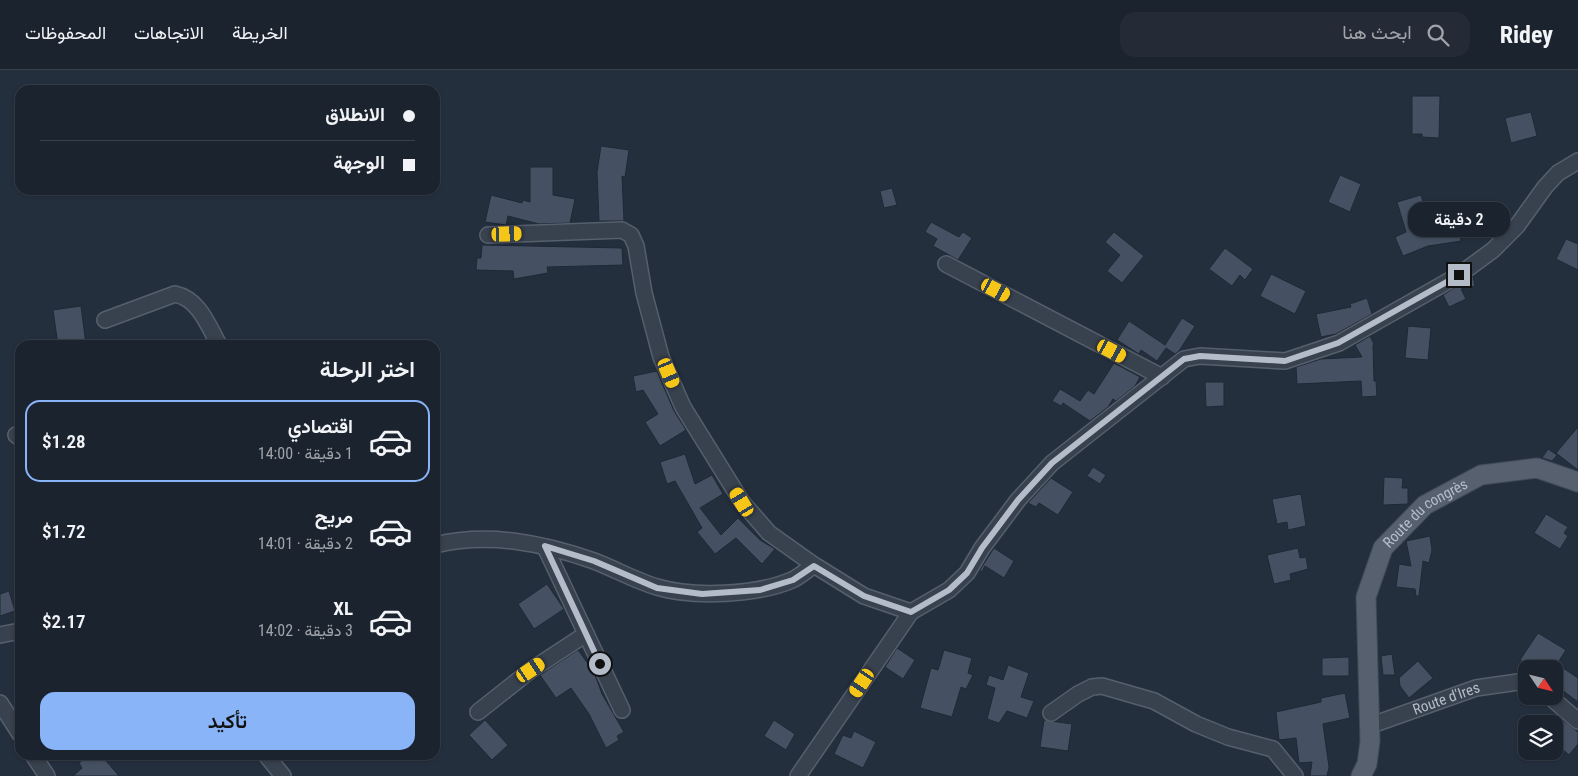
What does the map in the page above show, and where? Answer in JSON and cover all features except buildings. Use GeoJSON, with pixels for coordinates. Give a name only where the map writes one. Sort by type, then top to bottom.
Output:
{"type":"FeatureCollection","features":[{"type":"Feature","properties":{"kind":"main road","name":"Route du congrès"},"geometry":{"type":"LineString","coordinates":[[1362,776],[1367,764],[1369,726],[1366,597],[1383,548],[1425,505],[1481,475],[1537,468],[1578,482]]}},
{"type":"Feature","properties":{"kind":"street"},"geometry":{"type":"LineString","coordinates":[[798,776],[911,612],[949,590],[967,573],[982,548],[1018,500],[1052,463],[1184,359],[1191,357],[1285,361],[1338,343],[1459,275],[1493,250],[1517,226],[1545,186],[1558,173],[1578,161]]}},
{"type":"Feature","properties":{"kind":"street"},"geometry":{"type":"LineString","coordinates":[[488,235],[622,230],[631,235],[636,246],[644,292],[661,356],[683,407],[742,502],[769,533],[814,566],[864,596],[911,612]]}},
{"type":"Feature","properties":{"kind":"street"},"geometry":{"type":"LineString","coordinates":[[946,264],[1162,377]]}},
{"type":"Feature","properties":{"kind":"street"},"geometry":{"type":"LineString","coordinates":[[105,320],[175,294],[185,296],[196,305],[216,340]]}},
{"type":"Feature","properties":{"kind":"street"},"geometry":{"type":"LineString","coordinates":[[440,544],[457,540],[504,538],[545,546],[594,561],[657,588],[702,594],[760,590],[793,580],[814,566]]}},
{"type":"Feature","properties":{"kind":"street"},"geometry":{"type":"LineString","coordinates":[[545,546],[622,710]]}},
{"type":"Feature","properties":{"kind":"street"},"geometry":{"type":"LineString","coordinates":[[0,635],[15,632]]}},
{"type":"Feature","properties":{"kind":"street"},"geometry":{"type":"LineString","coordinates":[[478,712],[531,670],[586,634]]}},
{"type":"Feature","properties":{"kind":"street","name":"Route d'Ires"},"geometry":{"type":"LineString","coordinates":[[1369,726],[1476,688],[1518,682]]}},
{"type":"Feature","properties":{"kind":"street"},"geometry":{"type":"LineString","coordinates":[[1051,713],[1078,694],[1092,687],[1102,686],[1154,701],[1196,724],[1228,737],[1273,749],[1295,776]]}},
{"type":"Feature","properties":{"kind":"street"},"geometry":{"type":"LineString","coordinates":[[0,703],[15,726]]}},
{"type":"Feature","properties":{"kind":"street"},"geometry":{"type":"LineString","coordinates":[[1559,705],[1578,721]]}},
{"type":"Feature","properties":{"kind":"street"},"geometry":{"type":"LineString","coordinates":[[36,760],[47,776]]}},
{"type":"Feature","properties":{"kind":"street"},"geometry":{"type":"LineString","coordinates":[[270,760],[283,776]]}},
{"type":"Feature","properties":{"kind":"route"},"geometry":{"type":"LineString","coordinates":[[600,664],[545,546],[594,561],[657,588],[702,594],[760,590],[793,580],[814,566],[864,596],[911,612],[949,590],[967,573],[982,548],[1018,500],[1052,463],[1184,359],[1200,356],[1285,361],[1338,343],[1459,275]]}}]}
